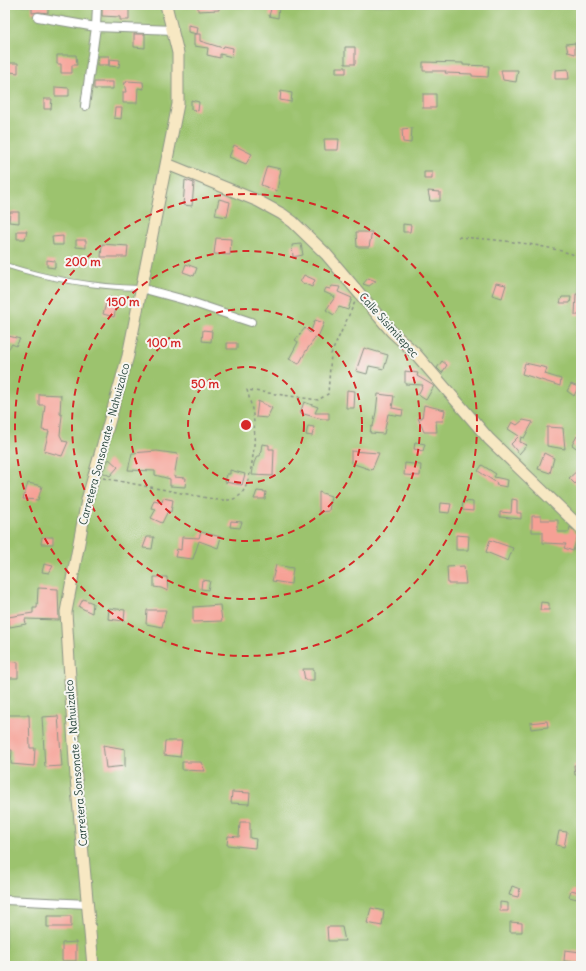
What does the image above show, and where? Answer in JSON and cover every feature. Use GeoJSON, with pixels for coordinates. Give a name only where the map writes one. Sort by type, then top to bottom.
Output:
{"type":"FeatureCollection","features":[{"type":"Feature","properties":{"kind":"street"},"geometry":{"type":"LineString","coordinates":[[85,106],[96,27],[97,5]]}},
{"type":"Feature","properties":{"kind":"street","name":"Carretera Sonsonate - Nahuizalco"},"geometry":{"type":"LineString","coordinates":[[93,966],[76,770],[66,612],[74,564],[93,476],[128,356],[178,104],[178,53],[174,30],[166,5]]}},
{"type":"Feature","properties":{"kind":"street"},"geometry":{"type":"LineString","coordinates":[[38,17],[96,27],[174,30]]}},
{"type":"Feature","properties":{"kind":"street","name":"Calle Sisimitepec"},"geometry":{"type":"LineString","coordinates":[[167,164],[221,185],[282,214],[313,241],[360,292],[392,332],[415,353],[489,439],[581,528]]}},
{"type":"Feature","properties":{"kind":"street"},"geometry":{"type":"LineString","coordinates":[[141,288],[185,300],[251,322]]}},
{"type":"Feature","properties":{"kind":"street"},"geometry":{"type":"LineString","coordinates":[[5,900],[88,904]]}},
{"type":"Feature","properties":{"kind":"lane"},"geometry":{"type":"LineString","coordinates":[[5,265],[46,276],[78,282],[141,288]]}},
{"type":"Feature","properties":{"kind":"path"},"geometry":{"type":"LineString","coordinates":[[458,237],[502,240],[541,245],[581,257]]}},
{"type":"Feature","properties":{"kind":"path"},"geometry":{"type":"LineString","coordinates":[[93,476],[218,500],[231,500],[240,496],[246,486],[254,447],[254,424],[247,390],[318,400],[328,394],[331,354],[360,292]]}},
{"type":"Feature","properties":{"kind":"green space"},"geometry":{"type":"Polygon","coordinates":[[[5,5],[581,5],[581,966],[5,966],[5,5]]]}},
{"type":"Feature","properties":{"kind":"building"},"geometry":{"type":"Polygon","coordinates":[[[32,5],[48,5],[48,13],[32,13],[32,5]]]}},
{"type":"Feature","properties":{"kind":"building"},"geometry":{"type":"Polygon","coordinates":[[[198,5],[219,5],[219,10],[198,11],[198,5]]]}},
{"type":"Feature","properties":{"kind":"building"},"geometry":{"type":"Polygon","coordinates":[[[272,5],[279,6],[278,18],[269,16],[272,5]]]}},
{"type":"Feature","properties":{"kind":"building"},"geometry":{"type":"Polygon","coordinates":[[[102,7],[129,9],[129,20],[120,20],[120,17],[102,16],[102,7]]]}},
{"type":"Feature","properties":{"kind":"building"},"geometry":{"type":"Polygon","coordinates":[[[188,25],[198,27],[197,34],[188,32],[188,25]]]}},
{"type":"Feature","properties":{"kind":"building"},"geometry":{"type":"Polygon","coordinates":[[[134,34],[145,34],[145,48],[134,47],[134,34]]]}},
{"type":"Feature","properties":{"kind":"building"},"geometry":{"type":"Polygon","coordinates":[[[194,34],[200,34],[200,41],[223,48],[224,46],[233,48],[232,57],[220,54],[220,58],[207,55],[208,48],[194,46],[194,34]]]}},
{"type":"Feature","properties":{"kind":"building"},"geometry":{"type":"Polygon","coordinates":[[[575,43],[575,54],[568,52],[566,44],[575,43]]]}},
{"type":"Feature","properties":{"kind":"building"},"geometry":{"type":"Polygon","coordinates":[[[345,47],[355,47],[355,64],[345,64],[345,47]]]}},
{"type":"Feature","properties":{"kind":"building"},"geometry":{"type":"Polygon","coordinates":[[[57,55],[76,55],[77,65],[72,65],[72,73],[61,73],[61,64],[57,64],[57,55]]]}},
{"type":"Feature","properties":{"kind":"building"},"geometry":{"type":"Polygon","coordinates":[[[98,56],[109,56],[109,65],[97,65],[98,56]]]}},
{"type":"Feature","properties":{"kind":"building"},"geometry":{"type":"Polygon","coordinates":[[[109,59],[120,60],[119,67],[109,66],[109,59]]]}},
{"type":"Feature","properties":{"kind":"building"},"geometry":{"type":"Polygon","coordinates":[[[423,62],[463,63],[463,65],[489,66],[488,77],[472,76],[472,74],[445,73],[446,71],[423,71],[423,62]]]}},
{"type":"Feature","properties":{"kind":"building"},"geometry":{"type":"Polygon","coordinates":[[[5,63],[18,63],[18,73],[10,72],[5,66],[5,63]]]}},
{"type":"Feature","properties":{"kind":"building"},"geometry":{"type":"Polygon","coordinates":[[[336,67],[346,67],[346,73],[336,73],[336,67]]]}},
{"type":"Feature","properties":{"kind":"building"},"geometry":{"type":"Polygon","coordinates":[[[568,69],[569,79],[555,79],[555,70],[568,69]]]}},
{"type":"Feature","properties":{"kind":"building"},"geometry":{"type":"Polygon","coordinates":[[[501,70],[518,70],[516,82],[503,80],[501,70]]]}},
{"type":"Feature","properties":{"kind":"building"},"geometry":{"type":"Polygon","coordinates":[[[127,81],[143,82],[144,89],[138,88],[137,103],[123,103],[123,92],[126,92],[124,83],[127,81]]]}},
{"type":"Feature","properties":{"kind":"building"},"geometry":{"type":"Polygon","coordinates":[[[94,82],[113,82],[113,89],[94,89],[94,82]]]}},
{"type":"Feature","properties":{"kind":"building"},"geometry":{"type":"Polygon","coordinates":[[[55,87],[69,88],[69,96],[55,96],[55,87]]]}},
{"type":"Feature","properties":{"kind":"building"},"geometry":{"type":"Polygon","coordinates":[[[281,91],[292,93],[291,102],[280,100],[281,91]]]}},
{"type":"Feature","properties":{"kind":"building"},"geometry":{"type":"Polygon","coordinates":[[[423,94],[436,94],[436,108],[423,108],[423,94]]]}},
{"type":"Feature","properties":{"kind":"building"},"geometry":{"type":"Polygon","coordinates":[[[44,99],[52,99],[51,109],[44,109],[44,99]]]}},
{"type":"Feature","properties":{"kind":"building"},"geometry":{"type":"Polygon","coordinates":[[[191,100],[199,102],[198,111],[191,109],[191,100]]]}},
{"type":"Feature","properties":{"kind":"building"},"geometry":{"type":"Polygon","coordinates":[[[115,108],[122,108],[121,119],[114,118],[115,108]]]}},
{"type":"Feature","properties":{"kind":"building"},"geometry":{"type":"Polygon","coordinates":[[[412,128],[411,143],[403,142],[402,129],[412,128]]]}},
{"type":"Feature","properties":{"kind":"building"},"geometry":{"type":"Polygon","coordinates":[[[324,139],[339,139],[338,150],[325,150],[324,139]]]}},
{"type":"Feature","properties":{"kind":"building"},"geometry":{"type":"Polygon","coordinates":[[[234,145],[252,154],[246,164],[229,157],[234,145]]]}},
{"type":"Feature","properties":{"kind":"building"},"geometry":{"type":"Polygon","coordinates":[[[267,166],[281,169],[277,191],[261,185],[267,166]]]}},
{"type":"Feature","properties":{"kind":"building"},"geometry":{"type":"Polygon","coordinates":[[[424,172],[432,172],[432,179],[424,179],[424,172]]]}},
{"type":"Feature","properties":{"kind":"building"},"geometry":{"type":"Polygon","coordinates":[[[185,180],[194,183],[192,206],[183,205],[185,180]]]}},
{"type":"Feature","properties":{"kind":"building"},"geometry":{"type":"Polygon","coordinates":[[[428,191],[440,192],[440,201],[430,201],[428,191]]]}},
{"type":"Feature","properties":{"kind":"building"},"geometry":{"type":"Polygon","coordinates":[[[219,199],[230,202],[227,217],[215,215],[219,199]]]}},
{"type":"Feature","properties":{"kind":"building"},"geometry":{"type":"Polygon","coordinates":[[[10,212],[19,212],[19,223],[9,222],[10,212]]]}},
{"type":"Feature","properties":{"kind":"building"},"geometry":{"type":"Polygon","coordinates":[[[403,224],[411,225],[410,232],[403,232],[403,224]]]}},
{"type":"Feature","properties":{"kind":"building"},"geometry":{"type":"Polygon","coordinates":[[[17,231],[27,231],[25,239],[17,239],[17,231]]]}},
{"type":"Feature","properties":{"kind":"building"},"geometry":{"type":"Polygon","coordinates":[[[356,232],[372,232],[369,247],[357,247],[356,232]]]}},
{"type":"Feature","properties":{"kind":"building"},"geometry":{"type":"Polygon","coordinates":[[[63,236],[63,245],[53,245],[52,237],[63,236]]]}},
{"type":"Feature","properties":{"kind":"building"},"geometry":{"type":"Polygon","coordinates":[[[216,238],[231,239],[230,255],[214,254],[216,238]]]}},
{"type":"Feature","properties":{"kind":"building"},"geometry":{"type":"Polygon","coordinates":[[[76,240],[86,240],[86,248],[76,247],[76,240]]]}},
{"type":"Feature","properties":{"kind":"building"},"geometry":{"type":"Polygon","coordinates":[[[102,244],[128,246],[127,257],[101,257],[102,244]]]}},
{"type":"Feature","properties":{"kind":"building"},"geometry":{"type":"Polygon","coordinates":[[[301,244],[303,255],[293,257],[292,245],[301,244]]]}},
{"type":"Feature","properties":{"kind":"building"},"geometry":{"type":"Polygon","coordinates":[[[47,260],[55,261],[55,268],[47,267],[47,260]]]}},
{"type":"Feature","properties":{"kind":"building"},"geometry":{"type":"Polygon","coordinates":[[[186,264],[197,268],[194,276],[183,272],[186,264]]]}},
{"type":"Feature","properties":{"kind":"building"},"geometry":{"type":"Polygon","coordinates":[[[304,275],[315,280],[312,287],[300,282],[304,275]]]}},
{"type":"Feature","properties":{"kind":"building"},"geometry":{"type":"Polygon","coordinates":[[[368,278],[376,281],[369,286],[363,284],[368,278]]]}},
{"type":"Feature","properties":{"kind":"building"},"geometry":{"type":"Polygon","coordinates":[[[496,283],[506,285],[502,298],[492,295],[496,283]]]}},
{"type":"Feature","properties":{"kind":"building"},"geometry":{"type":"Polygon","coordinates":[[[332,286],[340,287],[338,292],[352,298],[348,310],[339,307],[334,315],[326,310],[335,297],[324,292],[326,288],[330,289],[332,286]]]}},
{"type":"Feature","properties":{"kind":"building"},"geometry":{"type":"Polygon","coordinates":[[[576,294],[581,294],[581,315],[575,315],[576,294]]]}},
{"type":"Feature","properties":{"kind":"building"},"geometry":{"type":"Polygon","coordinates":[[[108,297],[118,300],[114,317],[103,314],[108,297]]]}},
{"type":"Feature","properties":{"kind":"building"},"geometry":{"type":"Polygon","coordinates":[[[562,297],[571,297],[570,303],[560,303],[562,297]]]}},
{"type":"Feature","properties":{"kind":"building"},"geometry":{"type":"Polygon","coordinates":[[[315,320],[324,323],[318,337],[316,337],[306,351],[299,364],[289,359],[298,342],[295,340],[305,328],[310,333],[315,320]]]}},
{"type":"Feature","properties":{"kind":"building"},"geometry":{"type":"Polygon","coordinates":[[[203,330],[212,331],[211,342],[202,341],[203,330]]]}},
{"type":"Feature","properties":{"kind":"building"},"geometry":{"type":"Polygon","coordinates":[[[5,335],[20,339],[16,346],[12,344],[5,353],[5,335]]]}},
{"type":"Feature","properties":{"kind":"building"},"geometry":{"type":"Polygon","coordinates":[[[227,343],[237,343],[237,349],[227,349],[227,343]]]}},
{"type":"Feature","properties":{"kind":"building"},"geometry":{"type":"Polygon","coordinates":[[[364,348],[388,355],[384,369],[369,366],[367,374],[356,371],[364,348]]]}},
{"type":"Feature","properties":{"kind":"building"},"geometry":{"type":"Polygon","coordinates":[[[442,361],[447,365],[442,373],[437,368],[442,361]]]}},
{"type":"Feature","properties":{"kind":"building"},"geometry":{"type":"Polygon","coordinates":[[[525,363],[547,368],[545,374],[561,379],[560,386],[522,374],[525,363]]]}},
{"type":"Feature","properties":{"kind":"building"},"geometry":{"type":"Polygon","coordinates":[[[405,371],[418,373],[417,376],[434,386],[426,400],[418,395],[423,385],[405,384],[405,371]]]}},
{"type":"Feature","properties":{"kind":"building"},"geometry":{"type":"Polygon","coordinates":[[[571,384],[578,387],[574,396],[567,391],[571,384]]]}},
{"type":"Feature","properties":{"kind":"building"},"geometry":{"type":"Polygon","coordinates":[[[347,390],[355,391],[354,408],[346,408],[347,390]]]}},
{"type":"Feature","properties":{"kind":"building"},"geometry":{"type":"Polygon","coordinates":[[[39,394],[61,395],[60,414],[62,415],[60,435],[63,441],[68,442],[62,456],[44,451],[49,431],[42,430],[45,405],[39,405],[39,394]]]}},
{"type":"Feature","properties":{"kind":"building"},"geometry":{"type":"Polygon","coordinates":[[[378,394],[394,396],[392,408],[403,410],[402,416],[388,414],[384,434],[370,433],[376,412],[378,394]]]}},
{"type":"Feature","properties":{"kind":"building"},"geometry":{"type":"Polygon","coordinates":[[[258,401],[272,408],[267,418],[256,417],[258,401]]]}},
{"type":"Feature","properties":{"kind":"building"},"geometry":{"type":"Polygon","coordinates":[[[304,402],[318,407],[315,413],[329,413],[329,419],[322,419],[300,413],[304,402]]]}},
{"type":"Feature","properties":{"kind":"building"},"geometry":{"type":"Polygon","coordinates":[[[424,405],[445,410],[443,421],[436,421],[437,432],[424,432],[418,418],[422,418],[424,405]]]}},
{"type":"Feature","properties":{"kind":"building"},"geometry":{"type":"Polygon","coordinates":[[[523,420],[533,422],[524,438],[521,437],[520,442],[527,445],[519,454],[511,444],[519,436],[508,429],[512,422],[517,425],[523,420]]]}},
{"type":"Feature","properties":{"kind":"building"},"geometry":{"type":"Polygon","coordinates":[[[308,426],[314,427],[312,436],[306,435],[308,426]]]}},
{"type":"Feature","properties":{"kind":"building"},"geometry":{"type":"Polygon","coordinates":[[[547,427],[563,428],[565,449],[547,446],[547,427]]]}},
{"type":"Feature","properties":{"kind":"building"},"geometry":{"type":"Polygon","coordinates":[[[577,436],[581,439],[581,451],[572,445],[577,436]]]}},
{"type":"Feature","properties":{"kind":"building"},"geometry":{"type":"Polygon","coordinates":[[[415,442],[425,444],[423,451],[414,449],[415,442]]]}},
{"type":"Feature","properties":{"kind":"building"},"geometry":{"type":"Polygon","coordinates":[[[262,444],[269,445],[269,449],[274,449],[273,476],[252,475],[254,463],[257,456],[260,456],[262,444]]]}},
{"type":"Feature","properties":{"kind":"building"},"geometry":{"type":"Polygon","coordinates":[[[157,451],[178,454],[174,477],[186,478],[185,487],[170,486],[170,479],[155,475],[155,471],[128,470],[132,453],[157,451]]]}},
{"type":"Feature","properties":{"kind":"building"},"geometry":{"type":"Polygon","coordinates":[[[351,451],[379,453],[372,470],[351,463],[351,451]]]}},
{"type":"Feature","properties":{"kind":"building"},"geometry":{"type":"Polygon","coordinates":[[[544,453],[554,458],[550,473],[538,469],[544,453]]]}},
{"type":"Feature","properties":{"kind":"building"},"geometry":{"type":"Polygon","coordinates":[[[109,459],[118,467],[110,476],[102,472],[109,459]]]}},
{"type":"Feature","properties":{"kind":"building"},"geometry":{"type":"Polygon","coordinates":[[[405,463],[421,465],[420,476],[404,475],[405,463]]]}},
{"type":"Feature","properties":{"kind":"building"},"geometry":{"type":"Polygon","coordinates":[[[482,465],[496,474],[494,477],[508,480],[507,487],[496,485],[497,483],[478,471],[482,465]]]}},
{"type":"Feature","properties":{"kind":"building"},"geometry":{"type":"Polygon","coordinates":[[[230,470],[245,474],[242,485],[225,482],[227,474],[230,474],[230,470]]]}},
{"type":"Feature","properties":{"kind":"building"},"geometry":{"type":"Polygon","coordinates":[[[578,470],[581,473],[581,478],[575,484],[569,478],[578,470]]]}},
{"type":"Feature","properties":{"kind":"building"},"geometry":{"type":"Polygon","coordinates":[[[28,483],[42,486],[38,500],[23,499],[28,483]]]}},
{"type":"Feature","properties":{"kind":"building"},"geometry":{"type":"Polygon","coordinates":[[[257,491],[266,492],[265,499],[254,499],[257,491]]]}},
{"type":"Feature","properties":{"kind":"building"},"geometry":{"type":"Polygon","coordinates":[[[319,492],[331,496],[329,511],[319,512],[319,492]]]}},
{"type":"Feature","properties":{"kind":"building"},"geometry":{"type":"Polygon","coordinates":[[[163,498],[173,500],[171,512],[168,511],[162,523],[151,518],[156,509],[151,508],[154,500],[162,502],[163,498]]]}},
{"type":"Feature","properties":{"kind":"building"},"geometry":{"type":"Polygon","coordinates":[[[512,499],[517,500],[517,513],[521,513],[521,519],[500,517],[500,512],[511,513],[512,499]]]}},
{"type":"Feature","properties":{"kind":"building"},"geometry":{"type":"Polygon","coordinates":[[[463,501],[473,502],[473,511],[462,510],[463,501]]]}},
{"type":"Feature","properties":{"kind":"building"},"geometry":{"type":"Polygon","coordinates":[[[441,503],[451,504],[449,513],[440,512],[441,503]]]}},
{"type":"Feature","properties":{"kind":"building"},"geometry":{"type":"Polygon","coordinates":[[[532,516],[541,516],[541,520],[558,520],[558,532],[569,532],[570,527],[578,534],[573,551],[564,548],[566,544],[543,543],[543,532],[532,532],[532,516]]]}},
{"type":"Feature","properties":{"kind":"building"},"geometry":{"type":"Polygon","coordinates":[[[231,521],[242,522],[240,528],[230,527],[231,521]]]}},
{"type":"Feature","properties":{"kind":"building"},"geometry":{"type":"Polygon","coordinates":[[[201,532],[221,537],[218,548],[199,541],[193,559],[175,557],[177,549],[181,550],[182,537],[199,538],[201,532]]]}},
{"type":"Feature","properties":{"kind":"building"},"geometry":{"type":"Polygon","coordinates":[[[456,535],[469,536],[468,550],[456,550],[456,535]]]}},
{"type":"Feature","properties":{"kind":"building"},"geometry":{"type":"Polygon","coordinates":[[[42,537],[53,537],[53,544],[41,544],[42,537]]]}},
{"type":"Feature","properties":{"kind":"building"},"geometry":{"type":"Polygon","coordinates":[[[147,537],[154,537],[152,549],[143,548],[147,537]]]}},
{"type":"Feature","properties":{"kind":"building"},"geometry":{"type":"Polygon","coordinates":[[[490,540],[513,548],[508,561],[486,552],[490,540]]]}},
{"type":"Feature","properties":{"kind":"building"},"geometry":{"type":"Polygon","coordinates":[[[44,564],[53,566],[49,573],[42,572],[44,564]]]}},
{"type":"Feature","properties":{"kind":"building"},"geometry":{"type":"Polygon","coordinates":[[[276,565],[293,568],[291,584],[272,581],[276,565]]]}},
{"type":"Feature","properties":{"kind":"building"},"geometry":{"type":"Polygon","coordinates":[[[464,566],[466,584],[448,584],[447,567],[464,566]]]}},
{"type":"Feature","properties":{"kind":"building"},"geometry":{"type":"Polygon","coordinates":[[[154,577],[167,577],[168,591],[154,587],[154,577]]]}},
{"type":"Feature","properties":{"kind":"building"},"geometry":{"type":"Polygon","coordinates":[[[202,580],[210,581],[208,590],[201,589],[202,580]]]}},
{"type":"Feature","properties":{"kind":"building"},"geometry":{"type":"Polygon","coordinates":[[[38,588],[58,589],[59,620],[25,619],[26,624],[10,627],[8,617],[33,613],[33,608],[37,608],[38,588]]]}},
{"type":"Feature","properties":{"kind":"building"},"geometry":{"type":"Polygon","coordinates":[[[83,599],[93,603],[92,613],[79,607],[83,599]]]}},
{"type":"Feature","properties":{"kind":"building"},"geometry":{"type":"Polygon","coordinates":[[[541,602],[549,603],[549,610],[540,610],[541,602]]]}},
{"type":"Feature","properties":{"kind":"building"},"geometry":{"type":"Polygon","coordinates":[[[220,605],[222,621],[193,622],[193,607],[220,605]]]}},
{"type":"Feature","properties":{"kind":"building"},"geometry":{"type":"Polygon","coordinates":[[[109,608],[125,610],[124,621],[108,619],[109,608]]]}},
{"type":"Feature","properties":{"kind":"building"},"geometry":{"type":"Polygon","coordinates":[[[147,610],[166,610],[162,627],[146,624],[147,610]]]}},
{"type":"Feature","properties":{"kind":"building"},"geometry":{"type":"Polygon","coordinates":[[[5,661],[18,662],[18,678],[5,678],[5,661]]]}},
{"type":"Feature","properties":{"kind":"building"},"geometry":{"type":"Polygon","coordinates":[[[303,669],[314,669],[314,680],[305,680],[303,669]]]}},
{"type":"Feature","properties":{"kind":"building"},"geometry":{"type":"Polygon","coordinates":[[[5,715],[29,715],[30,748],[35,748],[34,766],[11,764],[12,750],[5,750],[5,715]]]}},
{"type":"Feature","properties":{"kind":"building"},"geometry":{"type":"Polygon","coordinates":[[[58,716],[62,766],[45,767],[42,717],[58,716]]]}},
{"type":"Feature","properties":{"kind":"building"},"geometry":{"type":"Polygon","coordinates":[[[547,721],[548,727],[531,729],[530,723],[547,721]]]}},
{"type":"Feature","properties":{"kind":"building"},"geometry":{"type":"Polygon","coordinates":[[[165,741],[182,741],[180,757],[164,755],[165,741]]]}},
{"type":"Feature","properties":{"kind":"building"},"geometry":{"type":"Polygon","coordinates":[[[103,745],[125,749],[125,766],[106,768],[103,745]]]}},
{"type":"Feature","properties":{"kind":"building"},"geometry":{"type":"Polygon","coordinates":[[[182,762],[201,762],[205,771],[182,770],[182,762]]]}},
{"type":"Feature","properties":{"kind":"building"},"geometry":{"type":"Polygon","coordinates":[[[574,765],[581,765],[581,775],[575,775],[574,765]]]}},
{"type":"Feature","properties":{"kind":"building"},"geometry":{"type":"Polygon","coordinates":[[[232,792],[250,793],[249,804],[231,803],[232,792]]]}},
{"type":"Feature","properties":{"kind":"building"},"geometry":{"type":"Polygon","coordinates":[[[240,822],[250,822],[250,838],[256,839],[255,848],[227,845],[228,836],[239,837],[240,822]]]}},
{"type":"Feature","properties":{"kind":"building"},"geometry":{"type":"Polygon","coordinates":[[[559,831],[567,832],[564,847],[556,845],[559,831]]]}},
{"type":"Feature","properties":{"kind":"building"},"geometry":{"type":"Polygon","coordinates":[[[512,886],[520,889],[518,897],[509,895],[512,886]]]}},
{"type":"Feature","properties":{"kind":"building"},"geometry":{"type":"Polygon","coordinates":[[[571,890],[579,892],[577,899],[569,897],[571,890]]]}},
{"type":"Feature","properties":{"kind":"building"},"geometry":{"type":"Polygon","coordinates":[[[500,902],[508,903],[508,911],[500,911],[500,902]]]}},
{"type":"Feature","properties":{"kind":"building"},"geometry":{"type":"Polygon","coordinates":[[[371,908],[384,911],[382,926],[367,923],[371,908]]]}},
{"type":"Feature","properties":{"kind":"building"},"geometry":{"type":"Polygon","coordinates":[[[47,916],[71,916],[71,927],[47,927],[47,916]]]}},
{"type":"Feature","properties":{"kind":"building"},"geometry":{"type":"Polygon","coordinates":[[[510,922],[522,923],[522,932],[510,932],[510,922]]]}},
{"type":"Feature","properties":{"kind":"building"},"geometry":{"type":"Polygon","coordinates":[[[327,927],[342,927],[345,941],[328,941],[327,927]]]}},
{"type":"Feature","properties":{"kind":"building"},"geometry":{"type":"Polygon","coordinates":[[[76,942],[76,961],[62,961],[62,943],[76,942]]]}},
{"type":"Feature","properties":{"kind":"building"},"geometry":{"type":"Polygon","coordinates":[[[565,950],[581,952],[581,963],[564,961],[565,950]]]}}]}
